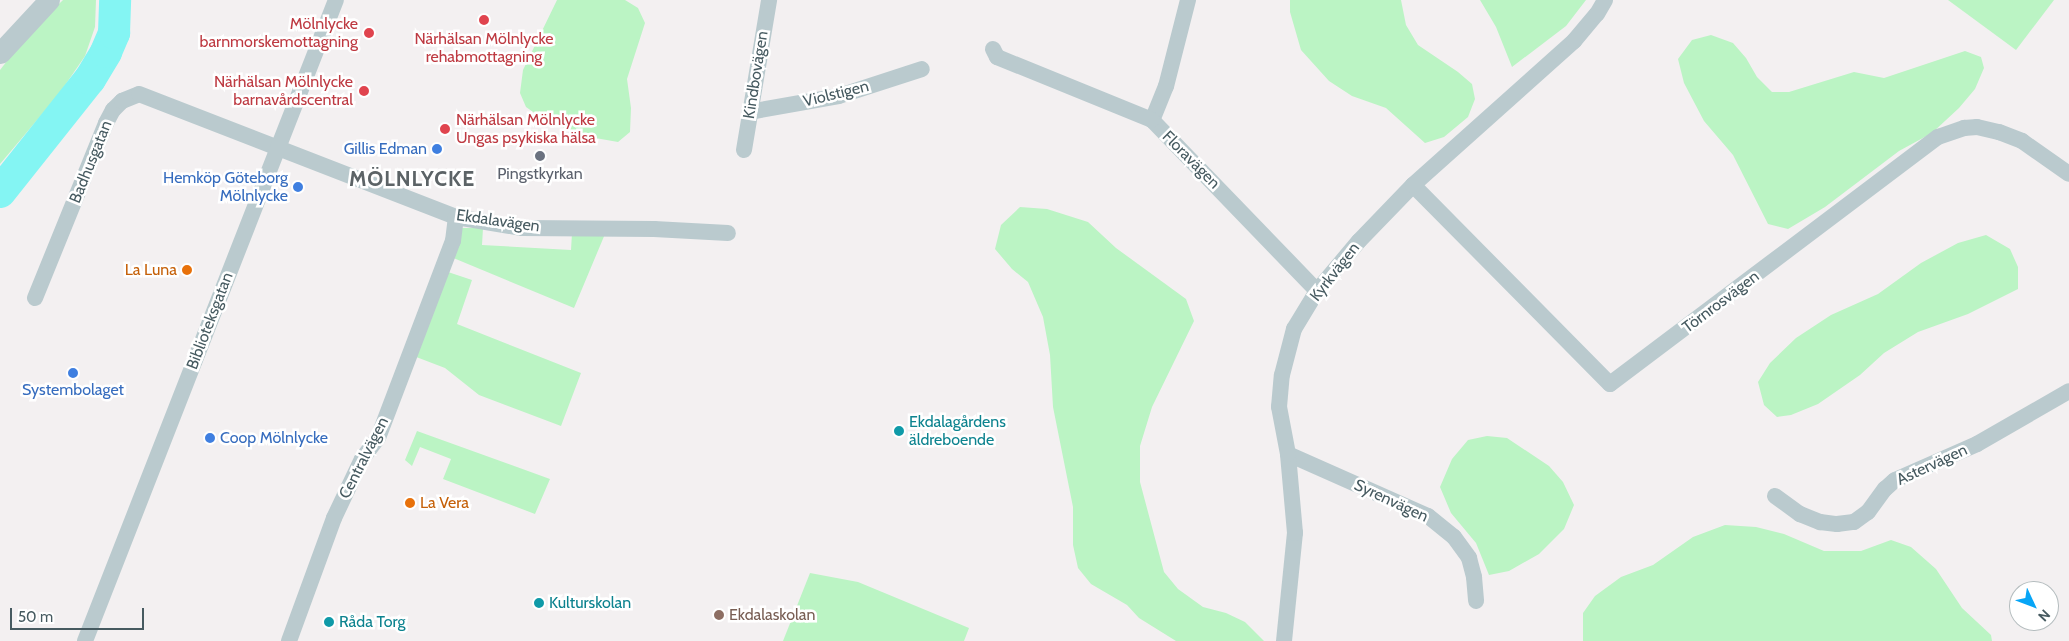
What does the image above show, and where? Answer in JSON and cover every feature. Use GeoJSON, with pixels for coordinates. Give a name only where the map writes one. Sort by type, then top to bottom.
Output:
{"type":"FeatureCollection","features":[{"type":"Feature","properties":{"kind":"street"},"geometry":{"type":"LineString","coordinates":[[0,53],[49,0]]}},
{"type":"Feature","properties":{"kind":"street","name":"Biblioteksgatan"},"geometry":{"type":"LineString","coordinates":[[85,641],[336,0]]}},
{"type":"Feature","properties":{"kind":"street","name":"Kindbovägen"},"geometry":{"type":"LineString","coordinates":[[744,150],[769,0]]}},
{"type":"Feature","properties":{"kind":"street","name":"Floravägen"},"geometry":{"type":"LineString","coordinates":[[1188,0],[1166,86],[1152,120],[1317,291]]}},
{"type":"Feature","properties":{"kind":"street","name":"Kyrkvägen"},"geometry":{"type":"LineString","coordinates":[[1284,641],[1295,533],[1288,454],[1279,407],[1282,375],[1294,329],[1317,291],[1343,258],[1413,185],[1574,41],[1597,14],[1605,0]]}},
{"type":"Feature","properties":{"kind":"street"},"geometry":{"type":"LineString","coordinates":[[993,49],[997,57],[1152,120]]}},
{"type":"Feature","properties":{"kind":"street","name":"Violstigen"},"geometry":{"type":"LineString","coordinates":[[749,112],[839,96],[922,69]]}},
{"type":"Feature","properties":{"kind":"street","name":"Badhusgatan"},"geometry":{"type":"LineString","coordinates":[[35,298],[106,123],[113,110],[122,101],[139,94],[148,96],[279,148]]}},
{"type":"Feature","properties":{"kind":"street","name":"Törnrosvägen"},"geometry":{"type":"LineString","coordinates":[[1413,185],[1610,384],[1938,137],[1964,128],[1977,127],[1998,132],[2022,142],[2069,174]]}},
{"type":"Feature","properties":{"kind":"street","name":"Ekdalavägen"},"geometry":{"type":"LineString","coordinates":[[279,148],[456,217],[522,228],[654,229],[728,233]]}},
{"type":"Feature","properties":{"kind":"street","name":"Centralvägen"},"geometry":{"type":"LineString","coordinates":[[288,641],[334,518],[362,459],[378,438],[453,241],[456,217]]}},
{"type":"Feature","properties":{"kind":"street","name":"Astervägen"},"geometry":{"type":"LineString","coordinates":[[1775,496],[1800,514],[1820,522],[1837,524],[1854,522],[1868,512],[1885,489],[1895,480],[1977,444],[2069,391]]}},
{"type":"Feature","properties":{"kind":"street","name":"Syrenvägen"},"geometry":{"type":"LineString","coordinates":[[1288,454],[1428,516],[1454,537],[1469,558],[1474,577],[1476,601]]}},
{"type":"Feature","properties":{"kind":"green space"},"geometry":{"type":"Polygon","coordinates":[[[63,0],[96,0],[95,27],[85,56],[59,94],[0,164],[0,70],[28,34],[63,0]]]}},
{"type":"Feature","properties":{"kind":"green space"},"geometry":{"type":"Polygon","coordinates":[[[557,0],[625,0],[638,8],[645,23],[627,79],[631,108],[630,132],[618,142],[584,136],[546,121],[526,107],[520,93],[523,70],[557,0]]]}},
{"type":"Feature","properties":{"kind":"green space"},"geometry":{"type":"Polygon","coordinates":[[[1290,0],[1401,0],[1406,25],[1418,45],[1458,72],[1472,84],[1475,99],[1468,117],[1444,137],[1425,143],[1386,108],[1352,96],[1329,81],[1301,50],[1290,12],[1290,0]]]}},
{"type":"Feature","properties":{"kind":"green space"},"geometry":{"type":"Polygon","coordinates":[[[1480,0],[1586,0],[1566,26],[1512,67],[1496,27],[1480,0]]]}},
{"type":"Feature","properties":{"kind":"green space"},"geometry":{"type":"Polygon","coordinates":[[[1948,0],[2054,0],[2016,50],[1948,0]]]}},
{"type":"Feature","properties":{"kind":"green space"},"geometry":{"type":"Polygon","coordinates":[[[1711,35],[1733,43],[1746,58],[1757,77],[1772,92],[1789,92],[1854,72],[1884,78],[1965,51],[1981,57],[1984,68],[1975,89],[1959,108],[1932,133],[1899,151],[1825,207],[1788,229],[1768,224],[1733,155],[1704,121],[1684,83],[1678,59],[1692,40],[1711,35]]]}},
{"type":"Feature","properties":{"kind":"green space"},"geometry":{"type":"Polygon","coordinates":[[[1020,207],[1047,209],[1088,222],[1116,248],[1186,299],[1194,321],[1152,407],[1140,446],[1140,482],[1164,572],[1178,589],[1203,607],[1226,613],[1245,622],[1264,641],[1176,641],[1139,618],[1127,605],[1091,584],[1078,568],[1073,545],[1073,507],[1053,407],[1050,355],[1043,317],[1028,282],[1012,269],[995,249],[1001,225],[1020,207]]]}},
{"type":"Feature","properties":{"kind":"green space"},"geometry":{"type":"Polygon","coordinates":[[[462,228],[483,228],[482,245],[571,250],[572,233],[605,234],[574,308],[451,257],[462,228]]]}},
{"type":"Feature","properties":{"kind":"green space"},"geometry":{"type":"Polygon","coordinates":[[[1986,235],[2010,249],[2018,267],[2018,289],[1968,314],[1918,332],[1884,353],[1860,375],[1818,404],[1791,415],[1777,417],[1764,405],[1758,382],[1770,363],[1796,338],[1831,315],[1878,294],[1921,263],[1958,243],[1986,235]]]}},
{"type":"Feature","properties":{"kind":"green space"},"geometry":{"type":"Polygon","coordinates":[[[442,270],[472,280],[457,324],[581,373],[561,426],[479,395],[445,368],[411,355],[442,270]]]}},
{"type":"Feature","properties":{"kind":"green space"},"geometry":{"type":"Polygon","coordinates":[[[417,431],[550,479],[535,514],[443,479],[451,459],[420,447],[412,466],[405,460],[417,431]]]}},
{"type":"Feature","properties":{"kind":"green space"},"geometry":{"type":"Polygon","coordinates":[[[1487,436],[1507,438],[1549,466],[1563,482],[1574,505],[1564,529],[1539,554],[1509,571],[1489,575],[1476,543],[1451,513],[1440,487],[1452,459],[1468,440],[1487,436]]]}},
{"type":"Feature","properties":{"kind":"green space"},"geometry":{"type":"Polygon","coordinates":[[[1725,525],[1756,527],[1784,534],[1824,551],[1861,551],[1891,540],[1911,547],[1936,569],[1962,608],[1991,635],[1992,641],[1583,641],[1583,613],[1595,596],[1621,577],[1653,565],[1693,537],[1725,525]]]}},
{"type":"Feature","properties":{"kind":"green space"},"geometry":{"type":"Polygon","coordinates":[[[810,573],[858,582],[969,628],[964,641],[783,641],[810,573]]]}},
{"type":"Feature","properties":{"kind":"waterway"},"geometry":{"type":"LineString","coordinates":[[0,192],[90,79],[106,52],[114,33],[115,0]]}},
{"type":"Feature","properties":{"kind":"place","name":"Närhälsan Mölnlycke rehabmottagning"},"geometry":{"type":"Point","coordinates":[484,20]}},
{"type":"Feature","properties":{"kind":"place","name":"Mölnlycke barnmorskemottagning"},"geometry":{"type":"Point","coordinates":[369,33]}},
{"type":"Feature","properties":{"kind":"place","name":"Närhälsan Mölnlycke barnavårdscentral"},"geometry":{"type":"Point","coordinates":[364,91]}},
{"type":"Feature","properties":{"kind":"place","name":"Närhälsan Mölnlycke Ungas psykiska hälsa"},"geometry":{"type":"Point","coordinates":[445,129]}},
{"type":"Feature","properties":{"kind":"place","name":"Gillis Edman"},"geometry":{"type":"Point","coordinates":[437,149]}},
{"type":"Feature","properties":{"kind":"place","name":"Pingstkyrkan"},"geometry":{"type":"Point","coordinates":[540,156]}},
{"type":"Feature","properties":{"kind":"place","name":"Hemköp Göteborg Mölnlycke"},"geometry":{"type":"Point","coordinates":[298,187]}},
{"type":"Feature","properties":{"kind":"place","name":"La Luna"},"geometry":{"type":"Point","coordinates":[187,270]}},
{"type":"Feature","properties":{"kind":"place","name":"Systembolaget"},"geometry":{"type":"Point","coordinates":[73,373]}},
{"type":"Feature","properties":{"kind":"place","name":"Ekdalagårdens äldreboende"},"geometry":{"type":"Point","coordinates":[899,431]}},
{"type":"Feature","properties":{"kind":"place","name":"Coop Mölnlycke"},"geometry":{"type":"Point","coordinates":[210,438]}},
{"type":"Feature","properties":{"kind":"place","name":"La Vera"},"geometry":{"type":"Point","coordinates":[410,503]}},
{"type":"Feature","properties":{"kind":"place","name":"Kulturskolan"},"geometry":{"type":"Point","coordinates":[539,603]}},
{"type":"Feature","properties":{"kind":"place","name":"Ekdalaskolan"},"geometry":{"type":"Point","coordinates":[719,615]}},
{"type":"Feature","properties":{"kind":"place","name":"Råda Torg"},"geometry":{"type":"Point","coordinates":[329,622]}},
{"type":"Feature","properties":{"kind":"district","name":"MÖLNLYCKE"},"geometry":{"type":"Point","coordinates":[412,179]}}]}
